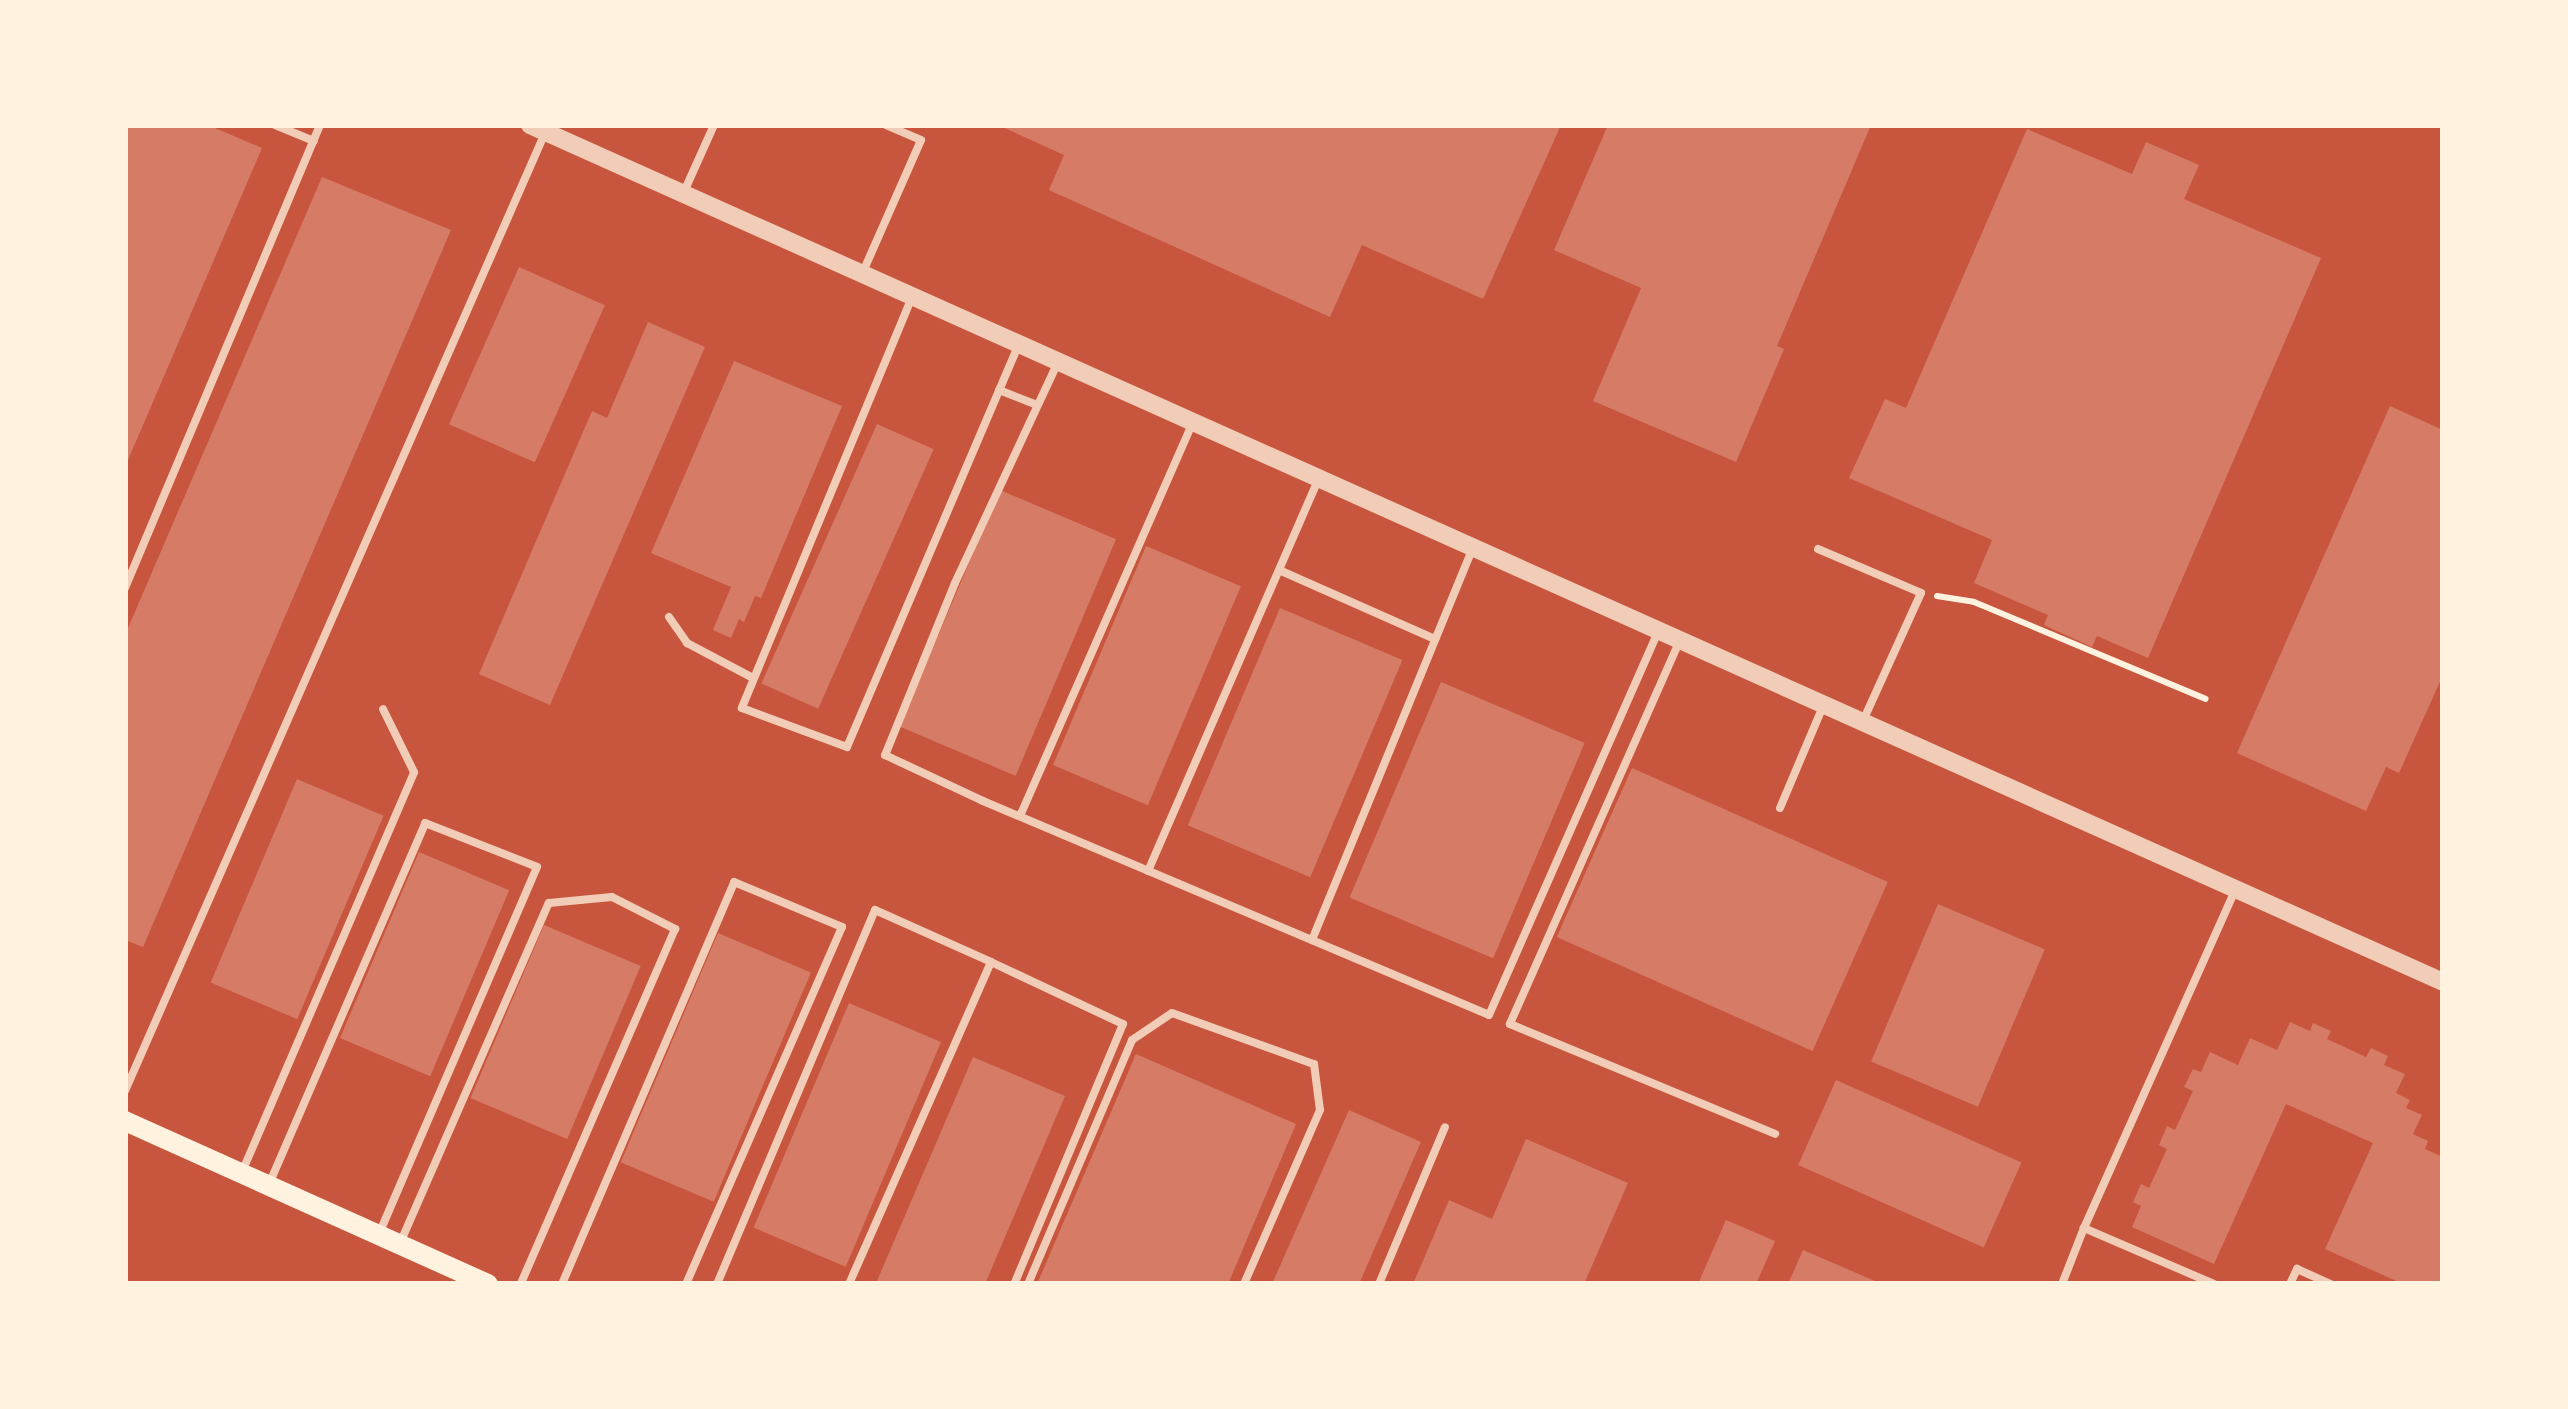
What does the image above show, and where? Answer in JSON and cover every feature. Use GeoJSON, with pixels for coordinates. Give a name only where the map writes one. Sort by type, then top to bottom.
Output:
{"type":"FeatureCollection","features":[{"type":"Feature","properties":{"kind":"main road"},"geometry":{"type":"LineString","coordinates":[[125,1121],[488,1284]]}},
{"type":"Feature","properties":{"kind":"street"},"geometry":{"type":"LineString","coordinates":[[538,129],[2443,982]]}},
{"type":"Feature","properties":{"kind":"lane"},"geometry":{"type":"LineString","coordinates":[[276,125],[314,141]]}},
{"type":"Feature","properties":{"kind":"lane"},"geometry":{"type":"LineString","coordinates":[[125,588],[320,125]]}},
{"type":"Feature","properties":{"kind":"lane"},"geometry":{"type":"LineString","coordinates":[[683,194],[714,125]]}},
{"type":"Feature","properties":{"kind":"lane"},"geometry":{"type":"LineString","coordinates":[[862,274],[920,140],[886,125]]}},
{"type":"Feature","properties":{"kind":"lane"},"geometry":{"type":"LineString","coordinates":[[125,1090],[538,129]]}},
{"type":"Feature","properties":{"kind":"lane"},"geometry":{"type":"LineString","coordinates":[[912,296],[742,708],[847,747],[1019,344]]}},
{"type":"Feature","properties":{"kind":"lane"},"geometry":{"type":"LineString","coordinates":[[1058,362],[955,583],[885,755],[1020,816],[1489,1015],[1659,630]]}},
{"type":"Feature","properties":{"kind":"lane"},"geometry":{"type":"LineString","coordinates":[[999,390],[1038,406]]}},
{"type":"Feature","properties":{"kind":"lane"},"geometry":{"type":"LineString","coordinates":[[1020,816],[1193,422]]}},
{"type":"Feature","properties":{"kind":"lane"},"geometry":{"type":"LineString","coordinates":[[1148,871],[1319,478]]}},
{"type":"Feature","properties":{"kind":"lane"},"geometry":{"type":"LineString","coordinates":[[1312,940],[1473,547]]}},
{"type":"Feature","properties":{"kind":"lane"},"geometry":{"type":"LineString","coordinates":[[1818,549],[1921,593],[1863,720]]}},
{"type":"Feature","properties":{"kind":"lane"},"geometry":{"type":"LineString","coordinates":[[1279,570],[1435,639]]}},
{"type":"Feature","properties":{"kind":"lane"},"geometry":{"type":"LineString","coordinates":[[669,617],[688,643],[752,678]]}},
{"type":"Feature","properties":{"kind":"lane"},"geometry":{"type":"LineString","coordinates":[[1680,640],[1510,1024],[1775,1134]]}},
{"type":"Feature","properties":{"kind":"lane"},"geometry":{"type":"LineString","coordinates":[[1780,808],[1824,704]]}},
{"type":"Feature","properties":{"kind":"lane"},"geometry":{"type":"LineString","coordinates":[[242,1172],[414,772],[384,709]]}},
{"type":"Feature","properties":{"kind":"lane"},"geometry":{"type":"LineString","coordinates":[[1620,718],[1642,727]]}},
{"type":"Feature","properties":{"kind":"lane"},"geometry":{"type":"LineString","coordinates":[[269,1184],[425,823],[536,868],[379,1234]]}},
{"type":"Feature","properties":{"kind":"lane"},"geometry":{"type":"LineString","coordinates":[[562,1284],[734,882],[842,928],[686,1284]]}},
{"type":"Feature","properties":{"kind":"lane"},"geometry":{"type":"LineString","coordinates":[[2062,1284],[2236,888]]}},
{"type":"Feature","properties":{"kind":"lane"},"geometry":{"type":"LineString","coordinates":[[400,1244],[548,903],[612,897],[675,929],[522,1284]]}},
{"type":"Feature","properties":{"kind":"lane"},"geometry":{"type":"LineString","coordinates":[[718,1284],[875,910],[1123,1024],[1014,1284]]}},
{"type":"Feature","properties":{"kind":"lane"},"geometry":{"type":"LineString","coordinates":[[849,1284],[991,962]]}},
{"type":"Feature","properties":{"kind":"lane"},"geometry":{"type":"LineString","coordinates":[[1028,1284],[1132,1040],[1172,1012],[1314,1064],[1320,1110],[1244,1284]]}},
{"type":"Feature","properties":{"kind":"lane"},"geometry":{"type":"LineString","coordinates":[[1379,1284],[1445,1127]]}},
{"type":"Feature","properties":{"kind":"lane"},"geometry":{"type":"LineString","coordinates":[[2084,1228],[2214,1284]]}},
{"type":"Feature","properties":{"kind":"lane"},"geometry":{"type":"LineString","coordinates":[[2290,1284],[2297,1269],[2331,1284]]}},
{"type":"Feature","properties":{"kind":"path"},"geometry":{"type":"LineString","coordinates":[[1921,593],[1974,602],[2206,699]]}},
{"type":"Feature","properties":{"kind":"building"},"geometry":{"type":"Polygon","coordinates":[[[125,125],[208,125],[262,148],[125,467],[125,125]]]}},
{"type":"Feature","properties":{"kind":"building"},"geometry":{"type":"Polygon","coordinates":[[[998,125],[1561,125],[1483,299],[1362,245],[1330,317],[1049,190],[1064,155],[998,125]]]}},
{"type":"Feature","properties":{"kind":"building"},"geometry":{"type":"Polygon","coordinates":[[[1608,125],[1871,125],[1777,346],[1784,349],[1736,462],[1593,401],[1641,288],[1554,250],[1608,125]]]}},
{"type":"Feature","properties":{"kind":"building"},"geometry":{"type":"Polygon","coordinates":[[[2027,129],[2132,174],[2146,142],[2199,165],[2184,199],[2321,258],[2148,658],[2097,636],[2092,647],[2044,625],[2048,615],[1974,583],[1992,540],[1849,478],[1885,399],[1906,408],[2027,129]]]}},
{"type":"Feature","properties":{"kind":"building"},"geometry":{"type":"Polygon","coordinates":[[[322,177],[451,230],[143,947],[125,940],[125,635],[322,177]]]}},
{"type":"Feature","properties":{"kind":"building"},"geometry":{"type":"Polygon","coordinates":[[[519,267],[605,305],[535,462],[449,424],[519,267]]]}},
{"type":"Feature","properties":{"kind":"building"},"geometry":{"type":"Polygon","coordinates":[[[648,322],[705,347],[550,705],[479,674],[592,411],[607,418],[648,322]]]}},
{"type":"Feature","properties":{"kind":"building"},"geometry":{"type":"Polygon","coordinates":[[[734,361],[842,406],[761,598],[755,596],[744,622],[739,619],[731,638],[713,630],[731,587],[651,553],[734,361]]]}},
{"type":"Feature","properties":{"kind":"building"},"geometry":{"type":"Polygon","coordinates":[[[2390,406],[2443,430],[2443,675],[2399,773],[2386,767],[2366,811],[2237,753],[2390,406]]]}},
{"type":"Feature","properties":{"kind":"building"},"geometry":{"type":"Polygon","coordinates":[[[877,424],[934,449],[818,709],[761,683],[877,424]]]}},
{"type":"Feature","properties":{"kind":"building"},"geometry":{"type":"Polygon","coordinates":[[[1000,490],[1116,539],[1016,776],[900,727],[1000,490]]]}},
{"type":"Feature","properties":{"kind":"building"},"geometry":{"type":"Polygon","coordinates":[[[1146,546],[1241,586],[1148,805],[1053,765],[1146,546]]]}},
{"type":"Feature","properties":{"kind":"building"},"geometry":{"type":"Polygon","coordinates":[[[1280,608],[1402,660],[1310,877],[1188,825],[1280,608]]]}},
{"type":"Feature","properties":{"kind":"building"},"geometry":{"type":"Polygon","coordinates":[[[1441,682],[1585,743],[1493,958],[1350,897],[1441,682]]]}},
{"type":"Feature","properties":{"kind":"building"},"geometry":{"type":"Polygon","coordinates":[[[1632,768],[1888,882],[1813,1051],[1557,937],[1632,768]]]}},
{"type":"Feature","properties":{"kind":"building"},"geometry":{"type":"Polygon","coordinates":[[[297,779],[384,816],[297,1019],[211,982],[297,779]]]}},
{"type":"Feature","properties":{"kind":"building"},"geometry":{"type":"Polygon","coordinates":[[[419,852],[509,890],[430,1076],[340,1038],[419,852]]]}},
{"type":"Feature","properties":{"kind":"building"},"geometry":{"type":"Polygon","coordinates":[[[1938,904],[2045,949],[1978,1107],[1871,1061],[1938,904]]]}},
{"type":"Feature","properties":{"kind":"building"},"geometry":{"type":"Polygon","coordinates":[[[544,925],[641,966],[567,1139],[471,1098],[544,925]]]}},
{"type":"Feature","properties":{"kind":"building"},"geometry":{"type":"Polygon","coordinates":[[[718,933],[811,972],[714,1202],[621,1162],[718,933]]]}},
{"type":"Feature","properties":{"kind":"building"},"geometry":{"type":"Polygon","coordinates":[[[849,1003],[941,1042],[846,1267],[754,1228],[849,1003]]]}},
{"type":"Feature","properties":{"kind":"building"},"geometry":{"type":"Polygon","coordinates":[[[2290,1022],[2310,1031],[2313,1023],[2331,1031],[2327,1039],[2366,1057],[2371,1048],[2388,1056],[2384,1065],[2405,1074],[2396,1093],[2410,1100],[2406,1108],[2422,1115],[2413,1134],[2428,1141],[2425,1149],[2443,1157],[2443,1284],[2403,1284],[2325,1249],[2373,1143],[2286,1104],[2214,1264],[2132,1227],[2141,1206],[2133,1202],[2141,1184],[2149,1188],[2167,1149],[2159,1145],[2167,1126],[2175,1130],[2193,1091],[2184,1087],[2193,1069],[2201,1072],[2210,1052],[2238,1065],[2250,1038],[2277,1050],[2290,1022]]]}},
{"type":"Feature","properties":{"kind":"building"},"geometry":{"type":"Polygon","coordinates":[[[1136,1054],[1296,1124],[1228,1284],[1037,1284],[1136,1054]]]}},
{"type":"Feature","properties":{"kind":"building"},"geometry":{"type":"Polygon","coordinates":[[[973,1057],[1065,1096],[985,1284],[884,1284],[877,1281],[973,1057]]]}},
{"type":"Feature","properties":{"kind":"building"},"geometry":{"type":"Polygon","coordinates":[[[1836,1080],[2021,1163],[1984,1248],[1798,1165],[1836,1080]]]}},
{"type":"Feature","properties":{"kind":"building"},"geometry":{"type":"Polygon","coordinates":[[[1349,1110],[1421,1142],[1359,1284],[1272,1284],[1349,1110]]]}},
{"type":"Feature","properties":{"kind":"building"},"geometry":{"type":"Polygon","coordinates":[[[1526,1139],[1628,1183],[1584,1284],[1413,1284],[1449,1200],[1492,1219],[1526,1139]]]}},
{"type":"Feature","properties":{"kind":"building"},"geometry":{"type":"Polygon","coordinates":[[[1726,1220],[1775,1241],[1756,1284],[1698,1284],[1726,1220]]]}},
{"type":"Feature","properties":{"kind":"building"},"geometry":{"type":"Polygon","coordinates":[[[1803,1250],[1882,1284],[1788,1284],[1803,1250]]]}}]}
